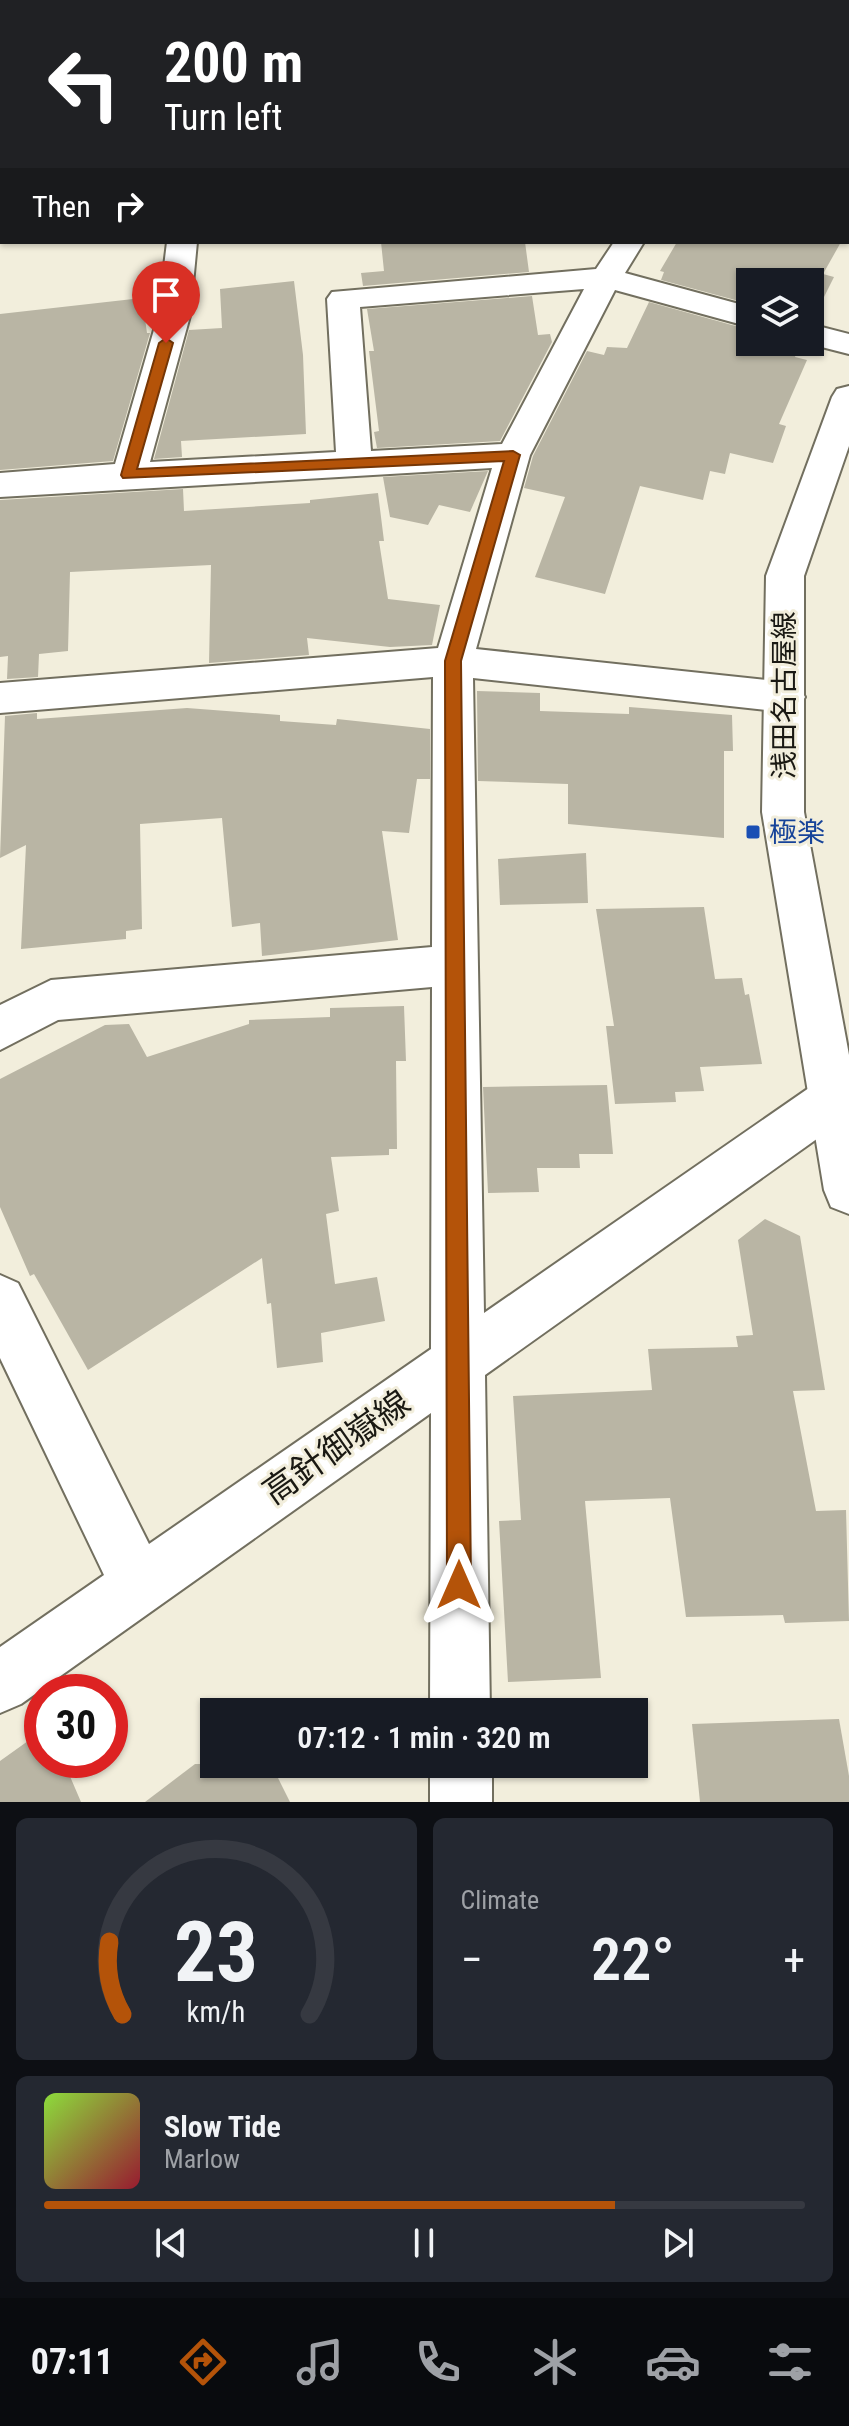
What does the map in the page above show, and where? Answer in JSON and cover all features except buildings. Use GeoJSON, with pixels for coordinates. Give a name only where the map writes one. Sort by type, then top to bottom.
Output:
{"type":"FeatureCollection","features":[{"type":"Feature","properties":{"kind":"street"},"geometry":{"type":"LineString","coordinates":[[129,475],[174,316],[182,244]]}},
{"type":"Feature","properties":{"kind":"street"},"geometry":{"type":"LineString","coordinates":[[460,1698],[453,661],[513,455],[606,278],[628,244]]}},
{"type":"Feature","properties":{"kind":"street"},"geometry":{"type":"LineString","coordinates":[[354,463],[343,299],[606,278],[736,313]]}},
{"type":"Feature","properties":{"kind":"street"},"geometry":{"type":"LineString","coordinates":[[824,338],[849,344]]}},
{"type":"Feature","properties":{"kind":"street","name":"浅田名古屋線"},"geometry":{"type":"LineString","coordinates":[[849,397],[785,576],[783,812],[840,1095],[849,1190]]}},
{"type":"Feature","properties":{"kind":"street"},"geometry":{"type":"LineString","coordinates":[[0,485],[129,475],[513,455]]}},
{"type":"Feature","properties":{"kind":"street"},"geometry":{"type":"LineString","coordinates":[[0,698],[453,661],[785,697]]}},
{"type":"Feature","properties":{"kind":"street"},"geometry":{"type":"LineString","coordinates":[[0,1029],[51,1000],[455,965]]}},
{"type":"Feature","properties":{"kind":"street","name":"高針御嶽線"},"geometry":{"type":"LineString","coordinates":[[0,1683],[840,1095]]}},
{"type":"Feature","properties":{"kind":"street"},"geometry":{"type":"LineString","coordinates":[[0,1301],[139,1585]]}},
{"type":"Feature","properties":{"kind":"street"},"geometry":{"type":"LineString","coordinates":[[461,1778],[461,1802]]}},
{"type":"Feature","properties":{"kind":"place","name":"極楽"},"geometry":{"type":"Point","coordinates":[753,832]}},
{"type":"Feature","properties":{"kind":"route"},"geometry":{"type":"LineString","coordinates":[[166,343],[129,475],[513,455],[453,661],[459,1585]]}}]}
